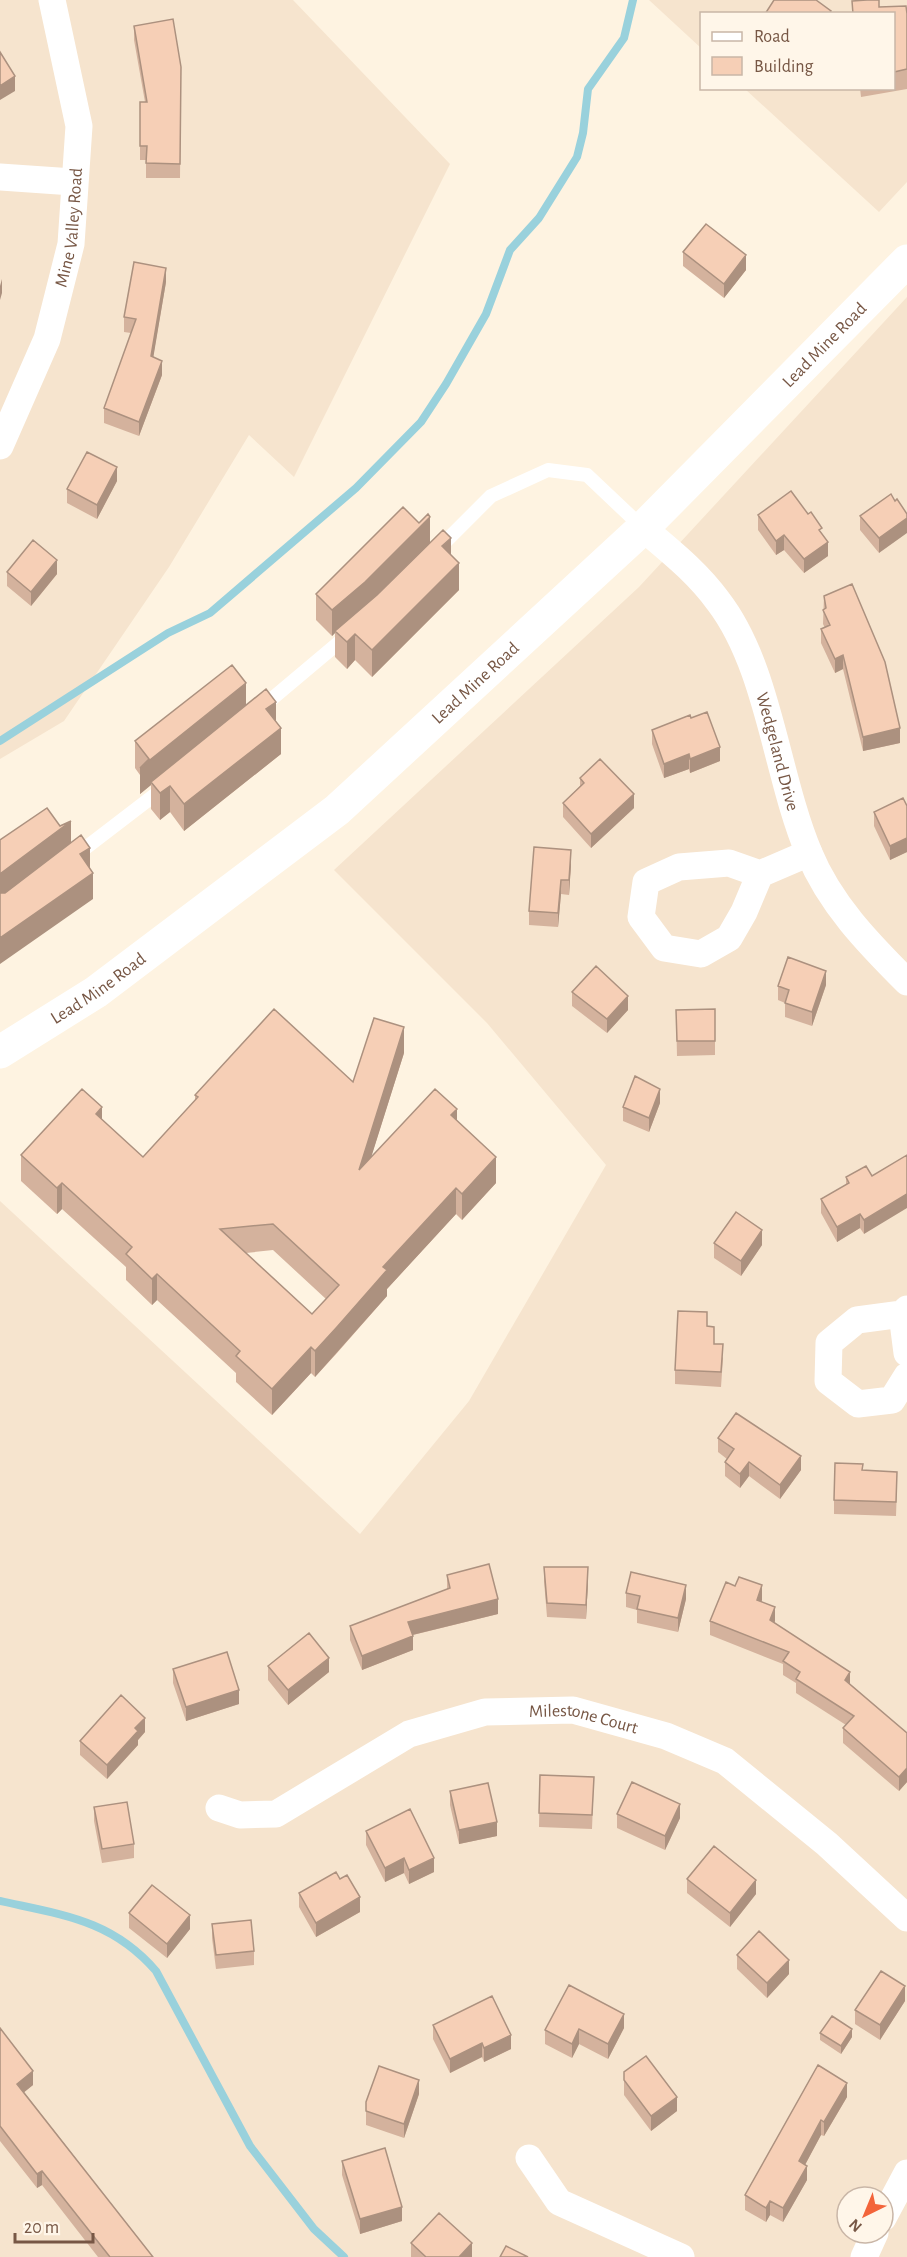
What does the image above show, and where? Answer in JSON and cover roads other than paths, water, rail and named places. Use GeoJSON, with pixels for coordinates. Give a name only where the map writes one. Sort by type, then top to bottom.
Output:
{"type":"FeatureCollection","features":[{"type":"Feature","properties":{"kind":"main road","name":"Lead Mine Road"},"geometry":{"type":"LineString","coordinates":[[0,1052],[96,992],[261,870],[337,810],[643,528],[907,261]]}},
{"type":"Feature","properties":{"kind":"street","name":"Mine Valley Road"},"geometry":{"type":"LineString","coordinates":[[0,446],[47,339],[70,244],[79,126],[52,0]]}},
{"type":"Feature","properties":{"kind":"street"},"geometry":{"type":"LineString","coordinates":[[0,177],[73,182]]}},
{"type":"Feature","properties":{"kind":"street","name":"Wedgeland Drive"},"geometry":{"type":"LineString","coordinates":[[643,528],[700,579],[720,603],[745,650],[768,714],[785,784],[809,853],[825,885],[850,922],[907,982]]}},
{"type":"Feature","properties":{"kind":"street"},"geometry":{"type":"LineString","coordinates":[[760,874],[809,853]]}},
{"type":"Feature","properties":{"kind":"street"},"geometry":{"type":"LineString","coordinates":[[907,1353],[904,1312],[857,1320],[829,1343],[828,1381],[858,1404],[892,1400],[907,1376]]}},
{"type":"Feature","properties":{"kind":"street","name":"Milestone Court"},"geometry":{"type":"LineString","coordinates":[[219,1808],[240,1815],[276,1814],[409,1734],[485,1712],[573,1710],[666,1736],[725,1761],[827,1844],[907,1918]]}},
{"type":"Feature","properties":{"kind":"street"},"geometry":{"type":"LineString","coordinates":[[529,2158],[559,2202],[681,2257]]}},
{"type":"Feature","properties":{"kind":"street"},"geometry":{"type":"LineString","coordinates":[[895,2196],[907,2173]]}},
{"type":"Feature","properties":{"kind":"lane"},"geometry":{"type":"LineString","coordinates":[[427,560],[491,496],[548,471],[587,475],[643,528]]}},
{"type":"Feature","properties":{"kind":"lane"},"geometry":{"type":"LineString","coordinates":[[247,720],[362,623]]}},
{"type":"Feature","properties":{"kind":"lane"},"geometry":{"type":"LineString","coordinates":[[64,864],[175,779]]}},
{"type":"Feature","properties":{"kind":"waterway"},"geometry":{"type":"LineString","coordinates":[[0,741],[168,633],[210,613],[356,488],[421,422],[446,384],[486,314],[510,250],[539,218],[577,157],[583,133],[588,89],[624,38],[633,0]]}},
{"type":"Feature","properties":{"kind":"waterway"},"geometry":{"type":"LineString","coordinates":[[0,1901],[65,1916],[104,1930],[139,1954],[156,1971],[250,2146],[314,2229],[344,2257]]}}]}
